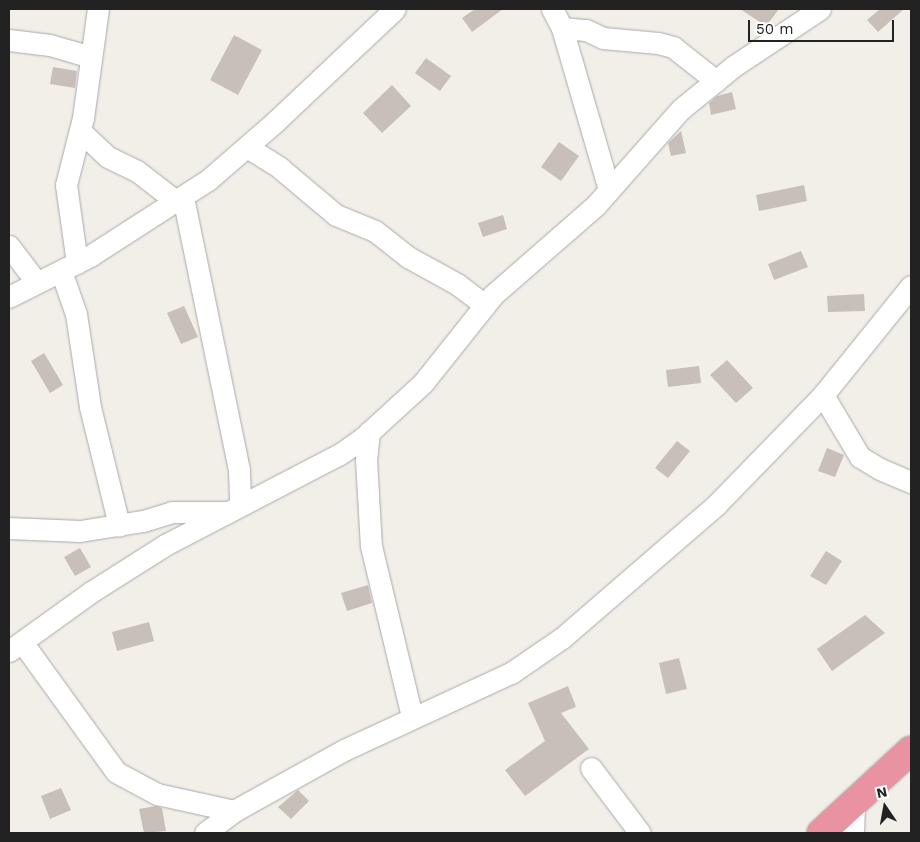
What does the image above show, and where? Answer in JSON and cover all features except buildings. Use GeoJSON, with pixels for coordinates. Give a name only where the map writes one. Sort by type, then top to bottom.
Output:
{"type":"FeatureCollection","features":[{"type":"Feature","properties":{"kind":"highway"},"geometry":{"type":"LineString","coordinates":[[821,833],[854,806],[911,750]]}},
{"type":"Feature","properties":{"kind":"street"},"geometry":{"type":"LineString","coordinates":[[98,9],[80,131],[66,185],[69,267],[90,407],[119,525]]}},
{"type":"Feature","properties":{"kind":"street"},"geometry":{"type":"LineString","coordinates":[[9,297],[69,267],[180,200],[247,147],[372,33],[395,9]]}},
{"type":"Feature","properties":{"kind":"street"},"geometry":{"type":"LineString","coordinates":[[552,9],[562,28],[609,190]]}},
{"type":"Feature","properties":{"kind":"street"},"geometry":{"type":"LineString","coordinates":[[234,812],[157,794],[116,772],[15,647],[91,592],[165,546],[340,454],[369,432],[423,383],[485,305],[609,190],[681,109],[716,81],[820,9]]}},
{"type":"Feature","properties":{"kind":"street"},"geometry":{"type":"LineString","coordinates":[[562,28],[586,30],[602,38],[658,43],[673,47],[716,81]]}},
{"type":"Feature","properties":{"kind":"street"},"geometry":{"type":"LineString","coordinates":[[9,40],[50,45],[91,56]]}},
{"type":"Feature","properties":{"kind":"street"},"geometry":{"type":"LineString","coordinates":[[80,131],[108,158],[138,171],[180,200],[239,470],[234,509]]}},
{"type":"Feature","properties":{"kind":"street"},"geometry":{"type":"LineString","coordinates":[[247,147],[280,168],[336,215],[374,231],[408,257],[457,284],[485,305]]}},
{"type":"Feature","properties":{"kind":"street"},"geometry":{"type":"LineString","coordinates":[[9,246],[37,283]]}},
{"type":"Feature","properties":{"kind":"street"},"geometry":{"type":"LineString","coordinates":[[205,833],[234,812],[344,750],[511,673],[562,638],[716,504],[823,395],[911,286]]}},
{"type":"Feature","properties":{"kind":"street"},"geometry":{"type":"LineString","coordinates":[[823,395],[860,457],[880,469],[911,482]]}},
{"type":"Feature","properties":{"kind":"street"},"geometry":{"type":"LineString","coordinates":[[369,432],[366,460],[371,546],[412,717]]}},
{"type":"Feature","properties":{"kind":"street"},"geometry":{"type":"LineString","coordinates":[[9,528],[80,531],[119,525],[172,512],[234,509]]}},
{"type":"Feature","properties":{"kind":"street"},"geometry":{"type":"LineString","coordinates":[[591,768],[640,833]]}},
{"type":"Feature","properties":{"kind":"street"},"geometry":{"type":"LineString","coordinates":[[853,833],[854,806]]}}]}
